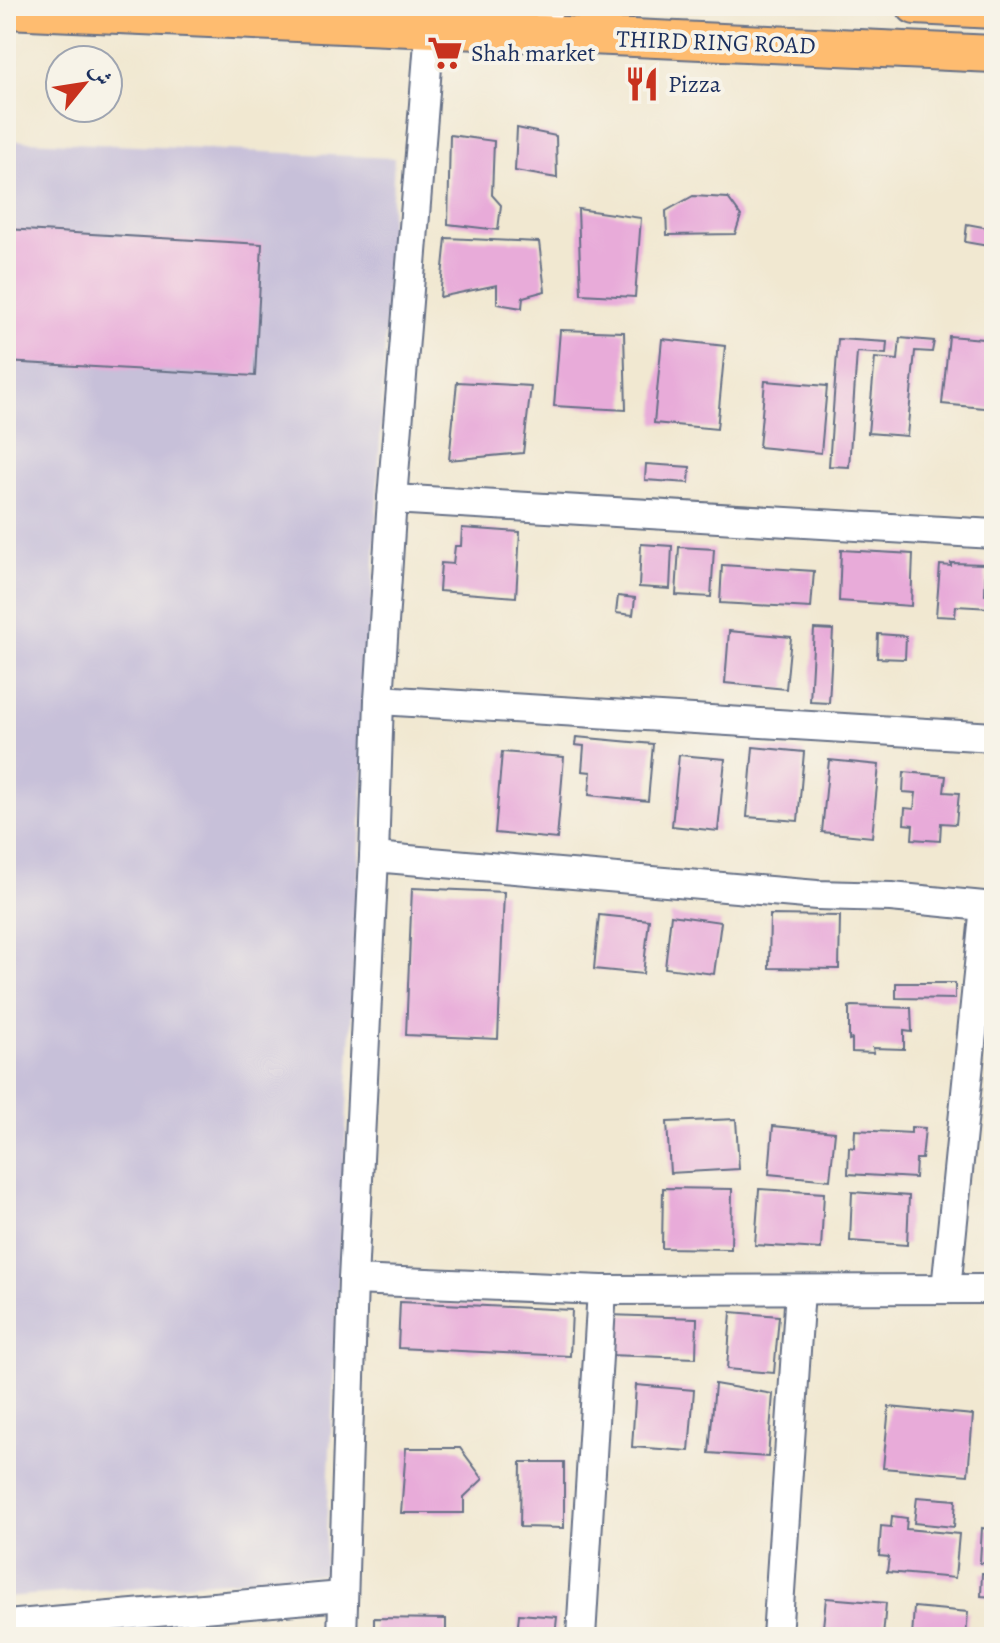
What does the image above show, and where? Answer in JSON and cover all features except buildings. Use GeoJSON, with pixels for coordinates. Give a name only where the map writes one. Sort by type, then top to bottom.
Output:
{"type":"FeatureCollection","features":[{"type":"Feature","properties":{"kind":"main road"},"geometry":{"type":"LineString","coordinates":[[915,6],[994,10]]}},
{"type":"Feature","properties":{"kind":"main road","name":"THIRD RING ROAD"},"geometry":{"type":"LineString","coordinates":[[6,10],[430,30],[547,20],[994,54]]}},
{"type":"Feature","properties":{"kind":"street"},"geometry":{"type":"LineString","coordinates":[[342,1637],[353,1280],[379,700],[430,30]]}},
{"type":"Feature","properties":{"kind":"street"},"geometry":{"type":"LineString","coordinates":[[392,499],[994,534]]}},
{"type":"Feature","properties":{"kind":"street"},"geometry":{"type":"LineString","coordinates":[[379,700],[994,737]]}},
{"type":"Feature","properties":{"kind":"street"},"geometry":{"type":"LineString","coordinates":[[374,857],[817,895],[891,897],[989,906],[946,1289]]}},
{"type":"Feature","properties":{"kind":"street"},"geometry":{"type":"LineString","coordinates":[[353,1280],[602,1290],[994,1289]]}},
{"type":"Feature","properties":{"kind":"street"},"geometry":{"type":"LineString","coordinates":[[581,1637],[602,1290]]}},
{"type":"Feature","properties":{"kind":"street"},"geometry":{"type":"LineString","coordinates":[[777,1637],[800,1290]]}},
{"type":"Feature","properties":{"kind":"street"},"geometry":{"type":"LineString","coordinates":[[6,1625],[342,1596]]}},
{"type":"Feature","properties":{"kind":"shaded area"},"geometry":{"type":"Polygon","coordinates":[[[6,140],[394,158],[324,1574],[6,1597],[6,140]]]}},
{"type":"Feature","properties":{"kind":"place","name":"Shah market"},"geometry":{"type":"Point","coordinates":[445,53]}},
{"type":"Feature","properties":{"kind":"place","name":"Pizza"},"geometry":{"type":"Point","coordinates":[642,84]}}]}
